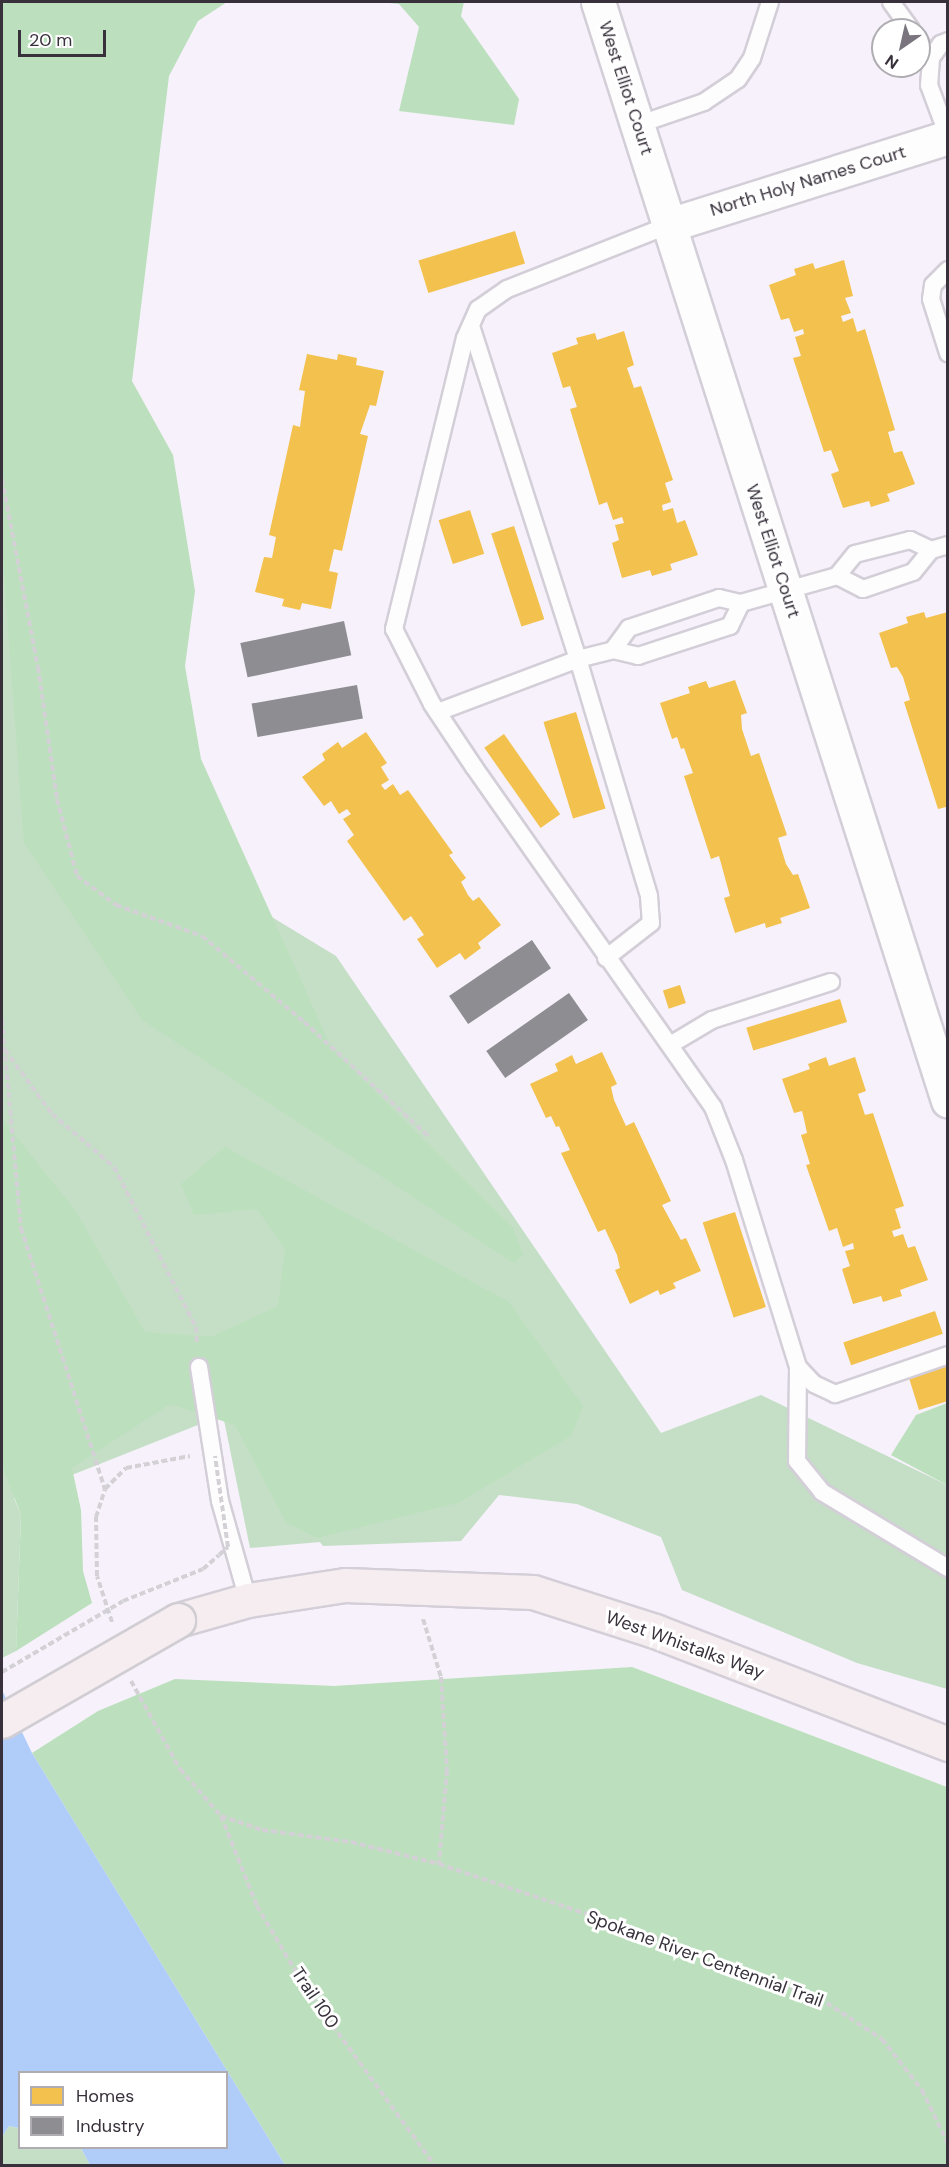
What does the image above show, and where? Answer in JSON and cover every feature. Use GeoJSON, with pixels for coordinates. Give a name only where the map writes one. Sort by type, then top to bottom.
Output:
{"type":"FeatureCollection","features":[{"type":"Feature","properties":{"kind":"main road","name":"West Whistalks Way"},"geometry":{"type":"LineString","coordinates":[[2,1721],[178,1620],[249,1600],[345,1586],[413,1587],[533,1592],[656,1631],[948,1744]]}},
{"type":"Feature","properties":{"kind":"street","name":"West Elliot Court"},"geometry":{"type":"LineString","coordinates":[[598,2],[948,1101]]}},
{"type":"Feature","properties":{"kind":"street","name":"North Holy Names Court"},"geometry":{"type":"LineString","coordinates":[[669,225],[948,137]]}},
{"type":"Feature","properties":{"kind":"lane"},"geometry":{"type":"LineString","coordinates":[[637,125],[704,102],[738,79],[752,58],[770,2]]}},
{"type":"Feature","properties":{"kind":"lane"},"geometry":{"type":"LineString","coordinates":[[891,2],[902,18]]}},
{"type":"Feature","properties":{"kind":"lane"},"geometry":{"type":"LineString","coordinates":[[931,58],[941,44],[948,41]]}},
{"type":"Feature","properties":{"kind":"lane"},"geometry":{"type":"LineString","coordinates":[[929,78],[928,85],[948,137]]}},
{"type":"Feature","properties":{"kind":"lane"},"geometry":{"type":"LineString","coordinates":[[669,225],[507,288],[478,309],[471,326],[394,629],[438,712],[606,958],[670,1045],[717,1117],[798,1367],[797,1461],[822,1492],[948,1568]]}},
{"type":"Feature","properties":{"kind":"lane"},"geometry":{"type":"LineString","coordinates":[[948,270],[933,285],[931,298],[948,353]]}},
{"type":"Feature","properties":{"kind":"lane"},"geometry":{"type":"LineString","coordinates":[[471,326],[578,659],[649,896],[651,923],[606,958]]}},
{"type":"Feature","properties":{"kind":"lane"},"geometry":{"type":"LineString","coordinates":[[613,650],[629,628],[719,598],[741,603],[837,576],[855,554],[910,540],[931,550]]}},
{"type":"Feature","properties":{"kind":"lane"},"geometry":{"type":"LineString","coordinates":[[837,576],[863,589],[914,572],[931,550],[948,545]]}},
{"type":"Feature","properties":{"kind":"lane"},"geometry":{"type":"LineString","coordinates":[[438,712],[578,659],[613,650],[638,656],[730,626],[741,603]]}},
{"type":"Feature","properties":{"kind":"lane"},"geometry":{"type":"LineString","coordinates":[[670,1045],[712,1020],[831,982]]}},
{"type":"Feature","properties":{"kind":"lane"},"geometry":{"type":"LineString","coordinates":[[798,1367],[814,1384],[835,1394],[948,1354]]}},
{"type":"Feature","properties":{"kind":"lane"},"geometry":{"type":"LineString","coordinates":[[199,1366],[210,1456],[220,1501],[249,1600]]}},
{"type":"Feature","properties":{"kind":"path"},"geometry":{"type":"LineString","coordinates":[[2,479],[38,667],[57,799],[77,876],[116,905],[202,936],[304,1022],[429,1137]]}},
{"type":"Feature","properties":{"kind":"path"},"geometry":{"type":"LineString","coordinates":[[2,1020],[21,1228],[105,1489]]}},
{"type":"Feature","properties":{"kind":"path"},"geometry":{"type":"LineString","coordinates":[[5,1050],[52,1114],[114,1167],[196,1327],[199,1366]]}},
{"type":"Feature","properties":{"kind":"path"},"geometry":{"type":"LineString","coordinates":[[114,1629],[97,1576],[96,1516],[105,1489],[126,1468],[177,1456],[196,1456]]}},
{"type":"Feature","properties":{"kind":"path"},"geometry":{"type":"LineString","coordinates":[[2,1672],[123,1601],[203,1569],[228,1546],[210,1456]]}},
{"type":"Feature","properties":{"kind":"path"},"geometry":{"type":"LineString","coordinates":[[413,1587],[441,1677],[447,1770],[439,1864]]}},
{"type":"Feature","properties":{"kind":"path"},"geometry":{"type":"LineString","coordinates":[[128,1672],[135,1694],[180,1769],[221,1816]]}},
{"type":"Feature","properties":{"kind":"path","name":"Spokane River Centennial Trail"},"geometry":{"type":"LineString","coordinates":[[221,1816],[262,1830],[351,1842],[439,1864],[681,1946],[819,1998],[882,2039],[922,2090],[948,2144]]}},
{"type":"Feature","properties":{"kind":"path","name":"Trail 100"},"geometry":{"type":"LineString","coordinates":[[221,1816],[257,1906],[306,1989],[435,2166]]}},
{"type":"Feature","properties":{"kind":"green space"},"geometry":{"type":"Polygon","coordinates":[[[2,2],[125,828],[336,956],[661,1433],[761,1395],[947,1485],[947,1689],[857,1663],[682,1590],[661,1537],[577,1504],[499,1495],[461,1541],[323,1546],[320,1542],[250,1548],[223,1415],[14,1498],[21,1515],[16,1651],[2,1658],[2,2]]]}},
{"type":"Feature","properties":{"kind":"green space"},"geometry":{"type":"Polygon","coordinates":[[[2,2],[227,2],[198,21],[169,76],[132,381],[173,455],[195,591],[185,666],[201,759],[331,1047],[513,1228],[523,1255],[514,1263],[142,1020],[24,843],[2,548],[2,2]]]}},
{"type":"Feature","properties":{"kind":"green space"},"geometry":{"type":"Polygon","coordinates":[[[379,2],[464,2],[461,16],[519,99],[514,125],[399,111],[419,27],[399,4],[379,2]]]}},
{"type":"Feature","properties":{"kind":"green space"},"geometry":{"type":"Polygon","coordinates":[[[2,1119],[75,1210],[145,1332],[211,1337],[278,1306],[285,1249],[257,1209],[194,1215],[181,1184],[225,1147],[509,1302],[583,1406],[571,1436],[458,1503],[317,1538],[286,1522],[235,1425],[170,1404],[72,1468],[81,1510],[83,1571],[92,1603],[16,1651],[21,1515],[2,1465],[2,1119]]]}},
{"type":"Feature","properties":{"kind":"green space"},"geometry":{"type":"Polygon","coordinates":[[[948,1403],[947,1485],[891,1455],[916,1415],[948,1403]]]}},
{"type":"Feature","properties":{"kind":"green space"},"geometry":{"type":"Polygon","coordinates":[[[632,1667],[947,1787],[947,2165],[285,2165],[32,1753],[98,1711],[175,1679],[334,1686],[632,1667]]]}},
{"type":"Feature","properties":{"kind":"green space"},"geometry":{"type":"Polygon","coordinates":[[[9,2126],[18,2128],[18,2149],[82,2149],[90,2165],[2,2165],[2,2137],[9,2126]]]}},
{"type":"Feature","properties":{"kind":"water"},"geometry":{"type":"Polygon","coordinates":[[[2,1690],[32,1753],[227,2071],[18,2071],[18,2128],[9,2126],[2,2137],[2,1690]]]}},
{"type":"Feature","properties":{"kind":"water"},"geometry":{"type":"Polygon","coordinates":[[[228,2072],[285,2165],[90,2165],[82,2149],[228,2149],[228,2072]]]}},
{"type":"Feature","properties":{"kind":"building: Homes"},"geometry":{"type":"Polygon","coordinates":[[[515,231],[525,264],[428,293],[418,261],[515,231]]]}},
{"type":"Feature","properties":{"kind":"building: Homes"},"geometry":{"type":"Polygon","coordinates":[[[844,260],[853,296],[845,298],[851,313],[841,316],[843,322],[853,318],[857,332],[865,329],[895,430],[888,432],[894,453],[902,451],[915,484],[887,494],[890,501],[871,507],[869,501],[843,508],[831,474],[839,471],[831,450],[824,452],[793,358],[801,356],[795,337],[804,334],[803,329],[794,332],[789,318],[781,320],[769,285],[796,275],[794,269],[813,263],[815,269],[844,260]]]}},
{"type":"Feature","properties":{"kind":"building: Homes"},"geometry":{"type":"Polygon","coordinates":[[[624,331],[634,365],[627,368],[634,388],[641,386],[673,480],[665,483],[671,502],[662,505],[663,511],[673,508],[677,523],[685,520],[698,555],[670,564],[672,570],[652,576],[650,570],[622,578],[612,543],[619,540],[615,525],[624,523],[622,517],[613,520],[607,502],[599,505],[570,409],[577,407],[570,386],[563,388],[552,353],[578,344],[576,338],[595,333],[597,340],[624,331]]]}},
{"type":"Feature","properties":{"kind":"building: Homes"},"geometry":{"type":"Polygon","coordinates":[[[307,354],[337,360],[338,354],[357,358],[356,365],[384,371],[376,406],[370,405],[360,434],[368,436],[342,551],[334,549],[329,571],[338,573],[331,609],[302,603],[300,610],[282,606],[284,599],[255,592],[264,557],[272,558],[276,537],[269,535],[293,425],[300,427],[305,391],[299,390],[307,354]]]}},
{"type":"Feature","properties":{"kind":"building: Homes"},"geometry":{"type":"Polygon","coordinates":[[[470,510],[484,554],[453,564],[439,520],[470,510]]]}},
{"type":"Feature","properties":{"kind":"building: Homes"},"geometry":{"type":"Polygon","coordinates":[[[514,526],[544,619],[521,627],[491,533],[514,526]]]}},
{"type":"Feature","properties":{"kind":"building: Homes"},"geometry":{"type":"Polygon","coordinates":[[[924,612],[926,618],[948,612],[947,811],[946,807],[938,809],[904,702],[910,700],[903,677],[897,667],[891,668],[879,633],[908,623],[906,617],[924,612]]]}},
{"type":"Feature","properties":{"kind":"building: Homes"},"geometry":{"type":"Polygon","coordinates":[[[735,680],[747,713],[741,715],[742,729],[751,756],[759,753],[787,835],[778,838],[786,864],[793,875],[798,874],[810,908],[780,918],[782,923],[766,928],[765,923],[735,933],[724,898],[730,896],[719,856],[711,859],[684,776],[693,773],[684,748],[681,749],[677,737],[672,739],[660,703],[690,693],[688,687],[706,681],[709,688],[735,680]]]}},
{"type":"Feature","properties":{"kind":"building: Homes"},"geometry":{"type":"Polygon","coordinates":[[[576,712],[606,809],[573,819],[543,722],[576,712]]]}},
{"type":"Feature","properties":{"kind":"building: Homes"},"geometry":{"type":"Polygon","coordinates":[[[366,732],[387,763],[381,767],[389,780],[381,785],[385,790],[393,784],[400,795],[408,790],[453,853],[449,855],[466,878],[461,882],[468,895],[473,901],[479,897],[501,925],[478,943],[481,948],[465,960],[460,953],[437,968],[417,939],[424,935],[411,916],[404,921],[347,841],[354,835],[343,819],[351,814],[347,809],[339,814],[331,801],[324,806],[302,777],[325,760],[322,754],[338,742],[342,748],[366,732]]]}},
{"type":"Feature","properties":{"kind":"building: Homes"},"geometry":{"type":"Polygon","coordinates":[[[504,734],[560,814],[541,828],[484,748],[504,734]]]}},
{"type":"Feature","properties":{"kind":"building: Homes"},"geometry":{"type":"Polygon","coordinates":[[[680,985],[686,1003],[669,1009],[663,991],[680,985]]]}},
{"type":"Feature","properties":{"kind":"building: Homes"},"geometry":{"type":"Polygon","coordinates":[[[840,999],[847,1022],[753,1051],[746,1028],[840,999]]]}},
{"type":"Feature","properties":{"kind":"building: Homes"},"geometry":{"type":"Polygon","coordinates":[[[602,1052],[617,1084],[611,1087],[614,1100],[626,1126],[634,1122],[671,1201],[662,1205],[681,1240],[686,1238],[701,1271],[673,1283],[676,1288],[660,1295],[658,1290],[630,1304],[615,1270],[620,1268],[617,1255],[605,1229],[598,1232],[561,1153],[570,1150],[559,1126],[556,1127],[551,1116],[546,1118],[530,1084],[558,1071],[555,1064],[572,1055],[576,1064],[602,1052]]]}},
{"type":"Feature","properties":{"kind":"building: Homes"},"geometry":{"type":"Polygon","coordinates":[[[826,1057],[829,1066],[855,1057],[866,1091],[858,1094],[865,1115],[873,1113],[904,1206],[895,1209],[901,1228],[892,1231],[894,1237],[903,1234],[908,1248],[915,1246],[928,1280],[900,1290],[902,1296],[883,1302],[881,1296],[853,1304],[842,1269],[850,1266],[845,1251],[854,1249],[853,1243],[843,1247],[837,1228],[829,1231],[806,1165],[810,1164],[801,1135],[807,1133],[802,1111],[794,1113],[782,1079],[810,1069],[808,1064],[826,1057]]]}},
{"type":"Feature","properties":{"kind":"building: Homes"},"geometry":{"type":"Polygon","coordinates":[[[735,1212],[766,1307],[734,1318],[703,1223],[735,1212]]]}},
{"type":"Feature","properties":{"kind":"building: Homes"},"geometry":{"type":"Polygon","coordinates":[[[935,1311],[943,1334],[851,1365],[843,1343],[935,1311]]]}},
{"type":"Feature","properties":{"kind":"building: Homes"},"geometry":{"type":"Polygon","coordinates":[[[948,1366],[948,1401],[919,1410],[909,1378],[948,1366]]]}},
{"type":"Feature","properties":{"kind":"building: Industry"},"geometry":{"type":"Polygon","coordinates":[[[344,621],[351,655],[248,677],[240,643],[344,621]]]}},
{"type":"Feature","properties":{"kind":"building: Industry"},"geometry":{"type":"Polygon","coordinates":[[[357,685],[363,718],[258,737],[252,704],[357,685]]]}},
{"type":"Feature","properties":{"kind":"building: Industry"},"geometry":{"type":"Polygon","coordinates":[[[532,940],[551,968],[468,1024],[449,996],[532,940]]]}},
{"type":"Feature","properties":{"kind":"building: Industry"},"geometry":{"type":"Polygon","coordinates":[[[569,993],[588,1020],[505,1078],[486,1051],[569,993]]]}}]}
